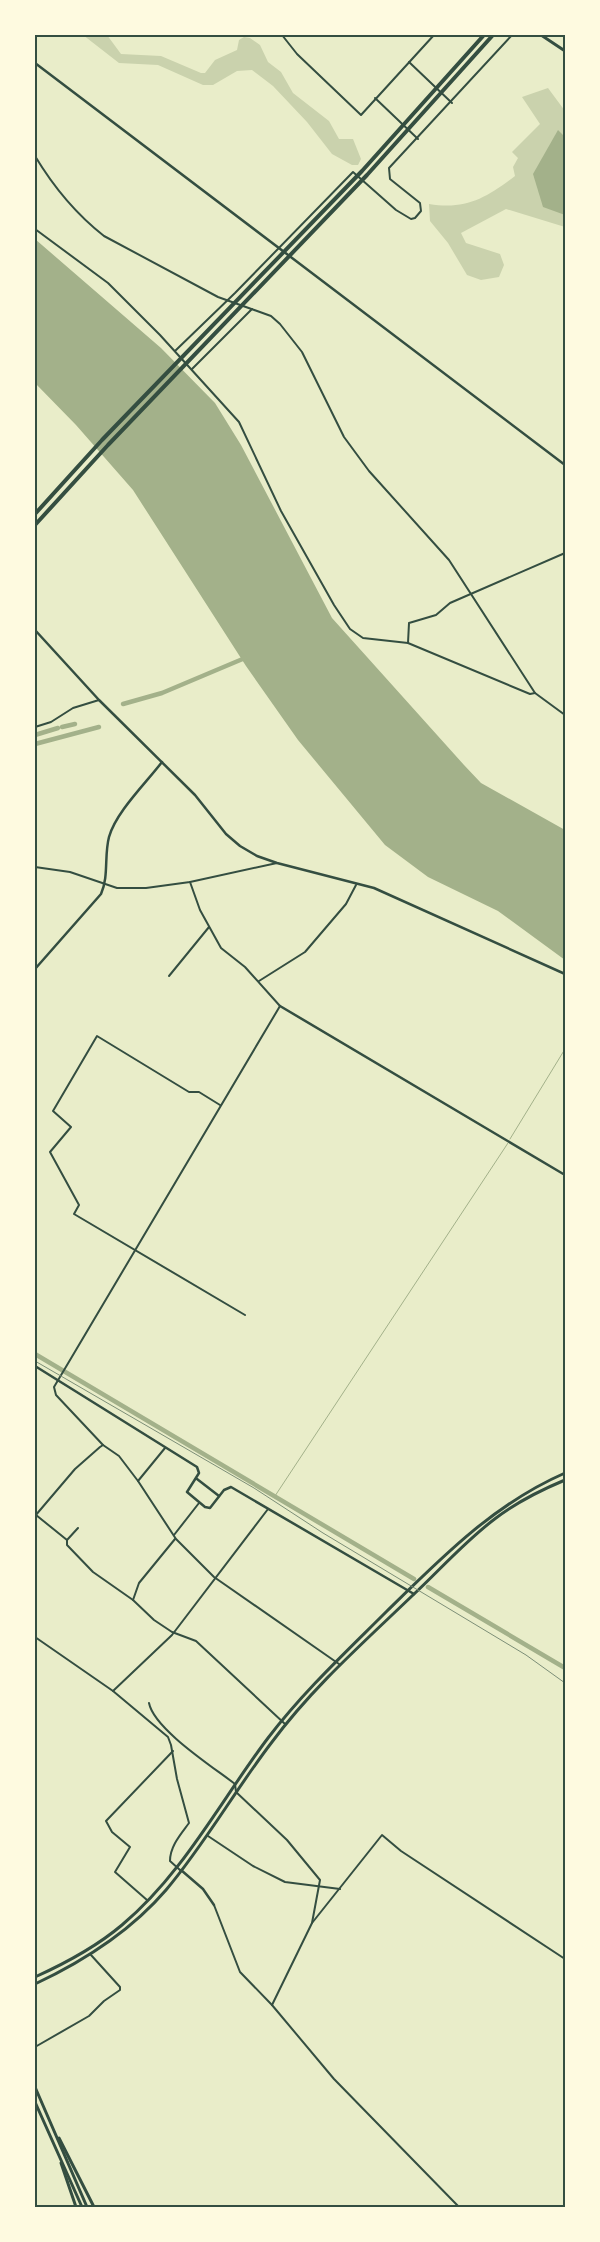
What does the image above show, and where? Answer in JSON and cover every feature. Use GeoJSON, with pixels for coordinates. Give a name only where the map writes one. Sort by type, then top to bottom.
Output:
{"type":"FeatureCollection","features":[{"type":"Feature","properties":{"kind":"highway"},"geometry":{"type":"LineString","coordinates":[[35,514],[102,440],[362,170],[484,35]]}},
{"type":"Feature","properties":{"kind":"highway"},"geometry":{"type":"LineString","coordinates":[[35,525],[108,445],[367,175],[493,35]]}},
{"type":"Feature","properties":{"kind":"main road"},"geometry":{"type":"LineString","coordinates":[[541,35],[565,51]]}},
{"type":"Feature","properties":{"kind":"main road"},"geometry":{"type":"LineString","coordinates":[[35,1984],[91,1955],[138,1918],[166,1889],[235,1784],[282,1721],[335,1661],[408,1590],[492,1514],[531,1488],[565,1473]]}},
{"type":"Feature","properties":{"kind":"main road"},"geometry":{"type":"LineString","coordinates":[[35,1977],[87,1951],[122,1925],[148,1901],[179,1869],[206,1835],[286,1724],[339,1664],[496,1518],[522,1501],[565,1480]]}},
{"type":"Feature","properties":{"kind":"main road"},"geometry":{"type":"LineString","coordinates":[[35,2087],[88,2207]]}},
{"type":"Feature","properties":{"kind":"main road"},"geometry":{"type":"LineString","coordinates":[[35,2102],[82,2207]]}},
{"type":"Feature","properties":{"kind":"main road"},"geometry":{"type":"LineString","coordinates":[[56,2133],[94,2207]]}},
{"type":"Feature","properties":{"kind":"main road"},"geometry":{"type":"LineString","coordinates":[[50,2134],[76,2207]]}},
{"type":"Feature","properties":{"kind":"street"},"geometry":{"type":"LineString","coordinates":[[282,35],[297,54],[361,115],[434,35]]}},
{"type":"Feature","properties":{"kind":"street"},"geometry":{"type":"LineString","coordinates":[[175,351],[353,172],[396,210],[411,219],[418,216],[421,212],[420,203],[397,186],[388,175],[392,164],[512,35]]}},
{"type":"Feature","properties":{"kind":"street"},"geometry":{"type":"LineString","coordinates":[[409,62],[451,102]]}},
{"type":"Feature","properties":{"kind":"street"},"geometry":{"type":"LineString","coordinates":[[35,63],[565,465]]}},
{"type":"Feature","properties":{"kind":"street"},"geometry":{"type":"LineString","coordinates":[[375,98],[417,138]]}},
{"type":"Feature","properties":{"kind":"street"},"geometry":{"type":"LineString","coordinates":[[35,156],[62,196],[90,225],[104,236],[226,301],[271,316],[294,340],[344,437],[369,471],[449,560],[535,694],[565,715]]}},
{"type":"Feature","properties":{"kind":"street"},"geometry":{"type":"LineString","coordinates":[[35,229],[102,278],[175,351],[239,422],[281,511],[350,629],[363,638],[408,643],[530,694],[535,694]]}},
{"type":"Feature","properties":{"kind":"street"},"geometry":{"type":"LineString","coordinates":[[192,369],[252,309]]}},
{"type":"Feature","properties":{"kind":"street"},"geometry":{"type":"LineString","coordinates":[[408,643],[409,623],[436,616],[450,603],[565,553]]}},
{"type":"Feature","properties":{"kind":"street"},"geometry":{"type":"LineString","coordinates":[[35,630],[99,700],[195,795],[233,841],[257,856],[358,882],[565,974]]}},
{"type":"Feature","properties":{"kind":"street"},"geometry":{"type":"LineString","coordinates":[[35,727],[50,722],[73,708],[99,700]]}},
{"type":"Feature","properties":{"kind":"street"},"geometry":{"type":"LineString","coordinates":[[35,969],[97,901],[105,886],[108,841],[114,825],[162,762]]}},
{"type":"Feature","properties":{"kind":"street"},"geometry":{"type":"LineString","coordinates":[[35,866],[70,872],[105,886],[146,888],[190,882],[266,867],[277,862]]}},
{"type":"Feature","properties":{"kind":"street"},"geometry":{"type":"LineString","coordinates":[[190,882],[200,910],[221,948],[234,956],[280,1006],[565,1175]]}},
{"type":"Feature","properties":{"kind":"street"},"geometry":{"type":"LineString","coordinates":[[259,982],[300,956],[318,938],[346,904],[358,882]]}},
{"type":"Feature","properties":{"kind":"street"},"geometry":{"type":"LineString","coordinates":[[169,976],[191,946],[209,926]]}},
{"type":"Feature","properties":{"kind":"street"},"geometry":{"type":"LineString","coordinates":[[280,1006],[62,1373],[53,1392],[103,1445],[119,1456],[138,1481],[176,1539],[214,1577],[339,1664]]}},
{"type":"Feature","properties":{"kind":"street"},"geometry":{"type":"LineString","coordinates":[[220,1105],[199,1092],[189,1092],[97,1036],[53,1111],[71,1127],[50,1152],[79,1205],[74,1214],[244,1316]]}},
{"type":"Feature","properties":{"kind":"street"},"geometry":{"type":"LineString","coordinates":[[35,1366],[197,1467],[199,1474],[187,1492],[205,1507],[210,1508],[224,1490],[231,1487],[414,1594]]}},
{"type":"Feature","properties":{"kind":"street"},"geometry":{"type":"LineString","coordinates":[[103,1445],[75,1469],[36,1515],[67,1540],[67,1545],[93,1572],[134,1600],[154,1620],[169,1630],[196,1641],[286,1724]]}},
{"type":"Feature","properties":{"kind":"street"},"geometry":{"type":"LineString","coordinates":[[138,1481],[165,1448]]}},
{"type":"Feature","properties":{"kind":"street"},"geometry":{"type":"LineString","coordinates":[[565,1468],[565,1473]]}},
{"type":"Feature","properties":{"kind":"street"},"geometry":{"type":"LineString","coordinates":[[196,1479],[219,1496]]}},
{"type":"Feature","properties":{"kind":"street"},"geometry":{"type":"LineString","coordinates":[[174,1535],[199,1503]]}},
{"type":"Feature","properties":{"kind":"street"},"geometry":{"type":"LineString","coordinates":[[113,1691],[173,1632],[268,1509]]}},
{"type":"Feature","properties":{"kind":"street"},"geometry":{"type":"LineString","coordinates":[[67,1540],[78,1528]]}},
{"type":"Feature","properties":{"kind":"street"},"geometry":{"type":"LineString","coordinates":[[134,1600],[139,1582],[176,1539]]}},
{"type":"Feature","properties":{"kind":"street"},"geometry":{"type":"LineString","coordinates":[[35,1637],[113,1691],[168,1735],[235,1784],[236,1792],[287,1840],[318,1875],[320,1880],[312,1922]]}},
{"type":"Feature","properties":{"kind":"street"},"geometry":{"type":"LineString","coordinates":[[149,1703],[168,1735],[173,1751],[177,1779],[189,1822],[174,1844],[170,1861],[203,1889],[214,1905],[240,1972],[272,2005],[334,2079],[459,2207]]}},
{"type":"Feature","properties":{"kind":"street"},"geometry":{"type":"LineString","coordinates":[[148,1901],[115,1872],[130,1848],[112,1832],[106,1821],[173,1751]]}},
{"type":"Feature","properties":{"kind":"street"},"geometry":{"type":"LineString","coordinates":[[206,1835],[235,1855],[280,1880],[340,1889]]}},
{"type":"Feature","properties":{"kind":"street"},"geometry":{"type":"LineString","coordinates":[[272,2005],[312,1922],[382,1836],[401,1851],[565,1959]]}},
{"type":"Feature","properties":{"kind":"street"},"geometry":{"type":"LineString","coordinates":[[35,2047],[89,2016],[120,1990],[120,1986],[91,1955]]}},
{"type":"Feature","properties":{"kind":"shaded area"},"geometry":{"type":"Polygon","coordinates":[[[83,35],[107,35],[121,54],[161,56],[201,73],[205,73],[215,60],[237,50],[239,40],[244,37],[250,38],[260,45],[268,62],[281,72],[293,93],[329,121],[339,139],[353,139],[361,159],[358,165],[352,165],[332,154],[307,122],[273,86],[252,70],[237,71],[213,85],[203,85],[158,65],[119,63],[83,35]]]}},
{"type":"Feature","properties":{"kind":"shaded area"},"geometry":{"type":"Polygon","coordinates":[[[548,88],[565,111],[565,227],[506,209],[461,233],[466,243],[500,254],[504,265],[499,277],[481,280],[467,275],[448,243],[430,221],[429,204],[465,204],[485,196],[515,176],[513,167],[518,158],[512,152],[540,124],[522,97],[548,88]]]}},
{"type":"Feature","properties":{"kind":"shaded area"},"geometry":{"type":"Polygon","coordinates":[[[558,130],[565,137],[565,215],[543,207],[533,174],[558,130]]]}},
{"type":"Feature","properties":{"kind":"shaded area"},"geometry":{"type":"Polygon","coordinates":[[[35,239],[161,348],[215,403],[241,445],[332,618],[481,783],[565,830],[565,960],[498,911],[428,877],[385,845],[298,740],[246,666],[133,490],[76,425],[35,383],[35,239]]]}},
{"type":"Feature","properties":{"kind":"waterway"},"geometry":{"type":"LineString","coordinates":[[123,704],[162,693],[245,658]]}},
{"type":"Feature","properties":{"kind":"waterway"},"geometry":{"type":"LineString","coordinates":[[62,727],[75,724]]}},
{"type":"Feature","properties":{"kind":"waterway"},"geometry":{"type":"LineString","coordinates":[[35,744],[99,727]]}},
{"type":"Feature","properties":{"kind":"waterway"},"geometry":{"type":"LineString","coordinates":[[35,735],[58,728]]}},
{"type":"Feature","properties":{"kind":"waterway"},"geometry":{"type":"LineString","coordinates":[[510,1139],[565,1049]]}},
{"type":"Feature","properties":{"kind":"waterway"},"geometry":{"type":"LineString","coordinates":[[275,1496],[508,1143]]}},
{"type":"Feature","properties":{"kind":"waterway"},"geometry":{"type":"LineString","coordinates":[[35,1354],[414,1579]]}},
{"type":"Feature","properties":{"kind":"waterway"},"geometry":{"type":"LineString","coordinates":[[428,1587],[565,1668]]}},
{"type":"Feature","properties":{"kind":"railway"},"geometry":{"type":"LineString","coordinates":[[35,1361],[254,1488],[323,1533],[526,1655],[565,1683]]}}]}
